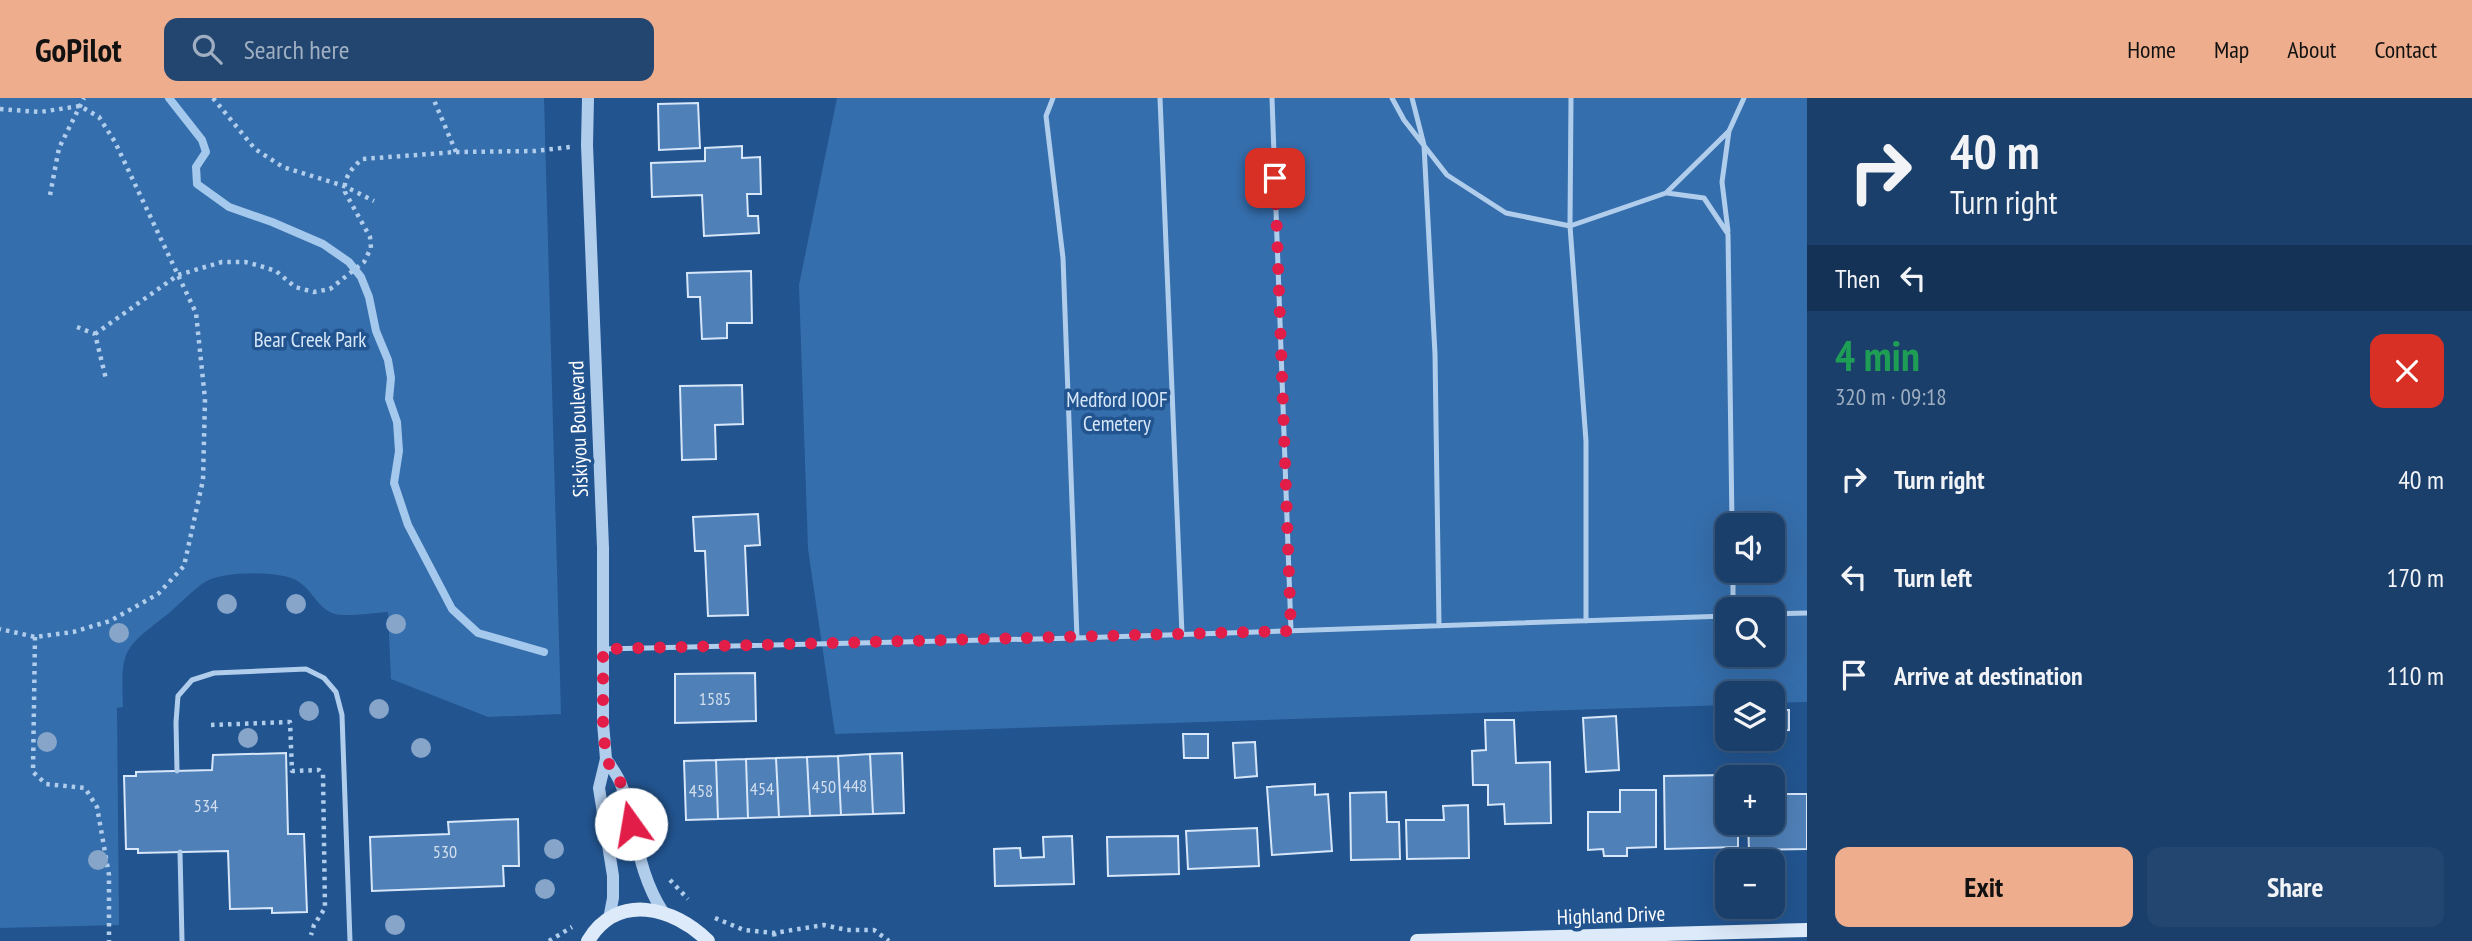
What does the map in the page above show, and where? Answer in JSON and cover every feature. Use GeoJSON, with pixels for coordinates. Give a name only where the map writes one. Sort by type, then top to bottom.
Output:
{"type":"FeatureCollection","features":[{"type":"Feature","properties":{"kind":"main road"},"geometry":{"type":"LineString","coordinates":[[588,941],[600,925],[632,909],[663,912],[687,924],[708,941]]}},
{"type":"Feature","properties":{"kind":"main road","name":"Highland Drive"},"geometry":{"type":"LineString","coordinates":[[1417,941],[1807,930]]}},
{"type":"Feature","properties":{"kind":"street","name":"Siskiyou Boulevard"},"geometry":{"type":"LineString","coordinates":[[588,98],[587,145],[603,548],[603,723],[606,759],[599,788],[613,876],[609,919]]}},
{"type":"Feature","properties":{"kind":"street","name":"Siskiyou Boulevard"},"geometry":{"type":"LineString","coordinates":[[606,759],[622,785],[644,876],[663,912]]}},
{"type":"Feature","properties":{"kind":"lane"},"geometry":{"type":"LineString","coordinates":[[1053,98],[1046,116],[1063,258],[1077,638]]}},
{"type":"Feature","properties":{"kind":"lane"},"geometry":{"type":"LineString","coordinates":[[1160,98],[1182,634]]}},
{"type":"Feature","properties":{"kind":"lane"},"geometry":{"type":"LineString","coordinates":[[1272,98],[1291,631]]}},
{"type":"Feature","properties":{"kind":"lane"},"geometry":{"type":"LineString","coordinates":[[1392,98],[1404,120],[1447,175],[1506,213],[1570,226],[1666,193],[1729,131]]}},
{"type":"Feature","properties":{"kind":"lane"},"geometry":{"type":"LineString","coordinates":[[1412,98],[1424,145],[1435,354],[1439,626]]}},
{"type":"Feature","properties":{"kind":"lane"},"geometry":{"type":"LineString","coordinates":[[1571,98],[1570,226],[1586,441],[1586,621]]}},
{"type":"Feature","properties":{"kind":"lane"},"geometry":{"type":"LineString","coordinates":[[1732,513],[1728,234],[1723,182],[1729,131],[1744,98]]}},
{"type":"Feature","properties":{"kind":"lane"},"geometry":{"type":"LineString","coordinates":[[1666,193],[1704,198],[1728,234]]}},
{"type":"Feature","properties":{"kind":"lane"},"geometry":{"type":"LineString","coordinates":[[1785,614],[1807,613]]}},
{"type":"Feature","properties":{"kind":"lane"},"geometry":{"type":"LineString","coordinates":[[603,649],[1077,638],[1715,616]]}},
{"type":"Feature","properties":{"kind":"lane"},"geometry":{"type":"LineString","coordinates":[[177,771],[178,696],[192,680],[214,673],[306,669],[324,678],[336,692],[342,715],[350,941]]}},
{"type":"Feature","properties":{"kind":"lane"},"geometry":{"type":"LineString","coordinates":[[180,852],[182,941]]}},
{"type":"Feature","properties":{"kind":"path"},"geometry":{"type":"LineString","coordinates":[[50,195],[59,148],[84,98]]}},
{"type":"Feature","properties":{"kind":"path"},"geometry":{"type":"LineString","coordinates":[[213,98],[254,149],[283,167],[344,186],[374,201]]}},
{"type":"Feature","properties":{"kind":"path"},"geometry":{"type":"LineString","coordinates":[[433,98],[456,152]]}},
{"type":"Feature","properties":{"kind":"path"},"geometry":{"type":"LineString","coordinates":[[0,110],[40,112],[80,106],[99,117],[115,142],[196,313],[205,399],[203,480],[184,566],[158,594],[110,621],[73,632],[35,637],[0,629]]}},
{"type":"Feature","properties":{"kind":"path"},"geometry":{"type":"LineString","coordinates":[[95,334],[177,275],[222,262],[245,262],[275,271],[295,288],[314,292],[330,289],[361,264],[371,248],[370,237],[344,186],[351,170],[362,159],[456,152],[535,151],[587,145]]}},
{"type":"Feature","properties":{"kind":"path"},"geometry":{"type":"LineString","coordinates":[[77,327],[95,334]]}},
{"type":"Feature","properties":{"kind":"path"},"geometry":{"type":"LineString","coordinates":[[95,334],[106,379]]}},
{"type":"Feature","properties":{"kind":"path"},"geometry":{"type":"LineString","coordinates":[[35,637],[33,772],[47,783],[85,788],[97,807],[109,875],[109,941]]}},
{"type":"Feature","properties":{"kind":"path"},"geometry":{"type":"LineString","coordinates":[[211,725],[290,722],[292,771],[319,770],[323,774],[325,908],[311,935]]}},
{"type":"Feature","properties":{"kind":"path"},"geometry":{"type":"LineString","coordinates":[[665,873],[681,895],[690,902]]}},
{"type":"Feature","properties":{"kind":"path"},"geometry":{"type":"LineString","coordinates":[[709,915],[744,930],[774,933],[824,925],[847,930],[874,930],[889,941]]}},
{"type":"Feature","properties":{"kind":"path"},"geometry":{"type":"LineString","coordinates":[[549,941],[575,925]]}},
{"type":"Feature","properties":{"kind":"path"},"geometry":{"type":"LineString","coordinates":[[774,933],[775,941]]}},
{"type":"Feature","properties":{"kind":"green space","name":"Bear Creek Park"},"geometry":{"type":"Polygon","coordinates":[[[0,98],[544,98],[561,714],[488,717],[391,679],[388,612],[340,615],[329,612],[299,582],[280,575],[252,573],[213,578],[190,593],[141,635],[124,662],[123,707],[117,708],[119,925],[0,928],[0,98]]]}},
{"type":"Feature","properties":{"kind":"green space","name":"Medford IOOF Cemetery"},"geometry":{"type":"Polygon","coordinates":[[[837,98],[1807,98],[1807,702],[1785,703],[1785,681],[1715,681],[1715,705],[835,734],[808,549],[799,285],[837,98]]]}},
{"type":"Feature","properties":{"kind":"building"},"geometry":{"type":"Polygon","coordinates":[[[698,103],[700,148],[659,150],[658,104],[698,103]]]}},
{"type":"Feature","properties":{"kind":"building"},"geometry":{"type":"Polygon","coordinates":[[[742,146],[742,158],[760,157],[761,194],[747,194],[748,216],[758,216],[759,233],[704,236],[702,195],[652,197],[651,163],[705,161],[705,148],[742,146]]]}},
{"type":"Feature","properties":{"kind":"building"},"geometry":{"type":"Polygon","coordinates":[[[751,271],[752,323],[727,323],[727,338],[702,339],[700,297],[688,297],[687,273],[751,271]]]}},
{"type":"Feature","properties":{"kind":"building"},"geometry":{"type":"Polygon","coordinates":[[[742,385],[743,424],[715,425],[716,459],[682,460],[680,386],[742,385]]]}},
{"type":"Feature","properties":{"kind":"building"},"geometry":{"type":"Polygon","coordinates":[[[758,514],[760,545],[745,546],[748,615],[708,616],[705,551],[695,551],[693,517],[758,514]]]}},
{"type":"Feature","properties":{"kind":"building"},"geometry":{"type":"Polygon","coordinates":[[[755,673],[756,721],[675,723],[675,674],[755,673]]]}},
{"type":"Feature","properties":{"kind":"building"},"geometry":{"type":"Polygon","coordinates":[[[1785,710],[1789,710],[1789,730],[1785,730],[1785,710]]]}},
{"type":"Feature","properties":{"kind":"building"},"geometry":{"type":"Polygon","coordinates":[[[1616,716],[1619,770],[1586,772],[1583,718],[1616,716]]]}},
{"type":"Feature","properties":{"kind":"building"},"geometry":{"type":"Polygon","coordinates":[[[1485,720],[1514,720],[1516,763],[1550,762],[1551,823],[1505,824],[1504,804],[1488,805],[1488,785],[1473,785],[1472,751],[1486,750],[1485,720]]]}},
{"type":"Feature","properties":{"kind":"building"},"geometry":{"type":"Polygon","coordinates":[[[1183,734],[1208,734],[1208,758],[1184,758],[1183,734]]]}},
{"type":"Feature","properties":{"kind":"building"},"geometry":{"type":"Polygon","coordinates":[[[1255,742],[1257,776],[1235,778],[1233,743],[1255,742]]]}},
{"type":"Feature","properties":{"kind":"building"},"geometry":{"type":"Polygon","coordinates":[[[286,753],[288,834],[304,834],[307,912],[272,913],[272,908],[230,909],[228,851],[138,853],[138,849],[126,849],[124,776],[136,776],[136,772],[212,770],[213,755],[286,753]]]}},
{"type":"Feature","properties":{"kind":"building"},"geometry":{"type":"Polygon","coordinates":[[[902,753],[904,813],[873,814],[870,754],[902,753]]]}},
{"type":"Feature","properties":{"kind":"building"},"geometry":{"type":"Polygon","coordinates":[[[870,754],[873,814],[841,815],[838,756],[870,754]]]}},
{"type":"Feature","properties":{"kind":"building"},"geometry":{"type":"Polygon","coordinates":[[[838,756],[841,815],[810,816],[807,757],[838,756]]]}},
{"type":"Feature","properties":{"kind":"building"},"geometry":{"type":"Polygon","coordinates":[[[807,757],[810,816],[779,817],[776,758],[807,757]]]}},
{"type":"Feature","properties":{"kind":"building"},"geometry":{"type":"Polygon","coordinates":[[[776,758],[779,817],[748,818],[746,759],[776,758]]]}},
{"type":"Feature","properties":{"kind":"building"},"geometry":{"type":"Polygon","coordinates":[[[746,759],[748,818],[718,819],[716,760],[746,759]]]}},
{"type":"Feature","properties":{"kind":"building"},"geometry":{"type":"Polygon","coordinates":[[[716,760],[718,819],[686,820],[684,761],[716,760]]]}},
{"type":"Feature","properties":{"kind":"building"},"geometry":{"type":"Polygon","coordinates":[[[1715,775],[1715,835],[1738,835],[1738,847],[1665,849],[1664,776],[1715,775]]]}},
{"type":"Feature","properties":{"kind":"building"},"geometry":{"type":"Polygon","coordinates":[[[1315,784],[1315,795],[1328,794],[1332,851],[1272,855],[1267,787],[1315,784]]]}},
{"type":"Feature","properties":{"kind":"building"},"geometry":{"type":"Polygon","coordinates":[[[1620,790],[1656,790],[1656,847],[1627,848],[1627,856],[1604,856],[1603,849],[1588,850],[1588,812],[1620,812],[1620,790]]]}},
{"type":"Feature","properties":{"kind":"building"},"geometry":{"type":"Polygon","coordinates":[[[1386,792],[1387,822],[1399,822],[1400,859],[1351,860],[1350,793],[1386,792]]]}},
{"type":"Feature","properties":{"kind":"building"},"geometry":{"type":"Polygon","coordinates":[[[1785,794],[1807,794],[1807,849],[1749,849],[1748,835],[1785,835],[1785,794]]]}},
{"type":"Feature","properties":{"kind":"building"},"geometry":{"type":"Polygon","coordinates":[[[1468,805],[1469,858],[1407,859],[1406,820],[1444,820],[1443,806],[1468,805]]]}},
{"type":"Feature","properties":{"kind":"building"},"geometry":{"type":"Polygon","coordinates":[[[518,819],[519,866],[503,866],[504,886],[372,891],[370,837],[449,834],[448,822],[518,819]]]}},
{"type":"Feature","properties":{"kind":"building"},"geometry":{"type":"Polygon","coordinates":[[[1257,828],[1259,866],[1188,869],[1186,831],[1257,828]]]}},
{"type":"Feature","properties":{"kind":"building"},"geometry":{"type":"Polygon","coordinates":[[[1072,836],[1074,884],[995,886],[994,849],[1020,848],[1021,858],[1044,857],[1043,837],[1072,836]]]}},
{"type":"Feature","properties":{"kind":"building"},"geometry":{"type":"Polygon","coordinates":[[[1178,836],[1179,874],[1108,876],[1107,837],[1178,836]]]}},
{"type":"Feature","properties":{"kind":"waterway"},"geometry":{"type":"LineString","coordinates":[[169,98],[202,140],[206,152],[196,167],[197,184],[229,207],[323,244],[349,262],[361,277],[369,297],[376,331],[388,360],[391,378],[389,399],[397,422],[399,451],[394,483],[408,525],[452,609],[478,633],[544,652]]}},
{"type":"Feature","properties":{"kind":"route"},"geometry":{"type":"LineString","coordinates":[[631,824],[622,785],[606,759],[603,649],[1291,631],[1275,178]]}}]}
